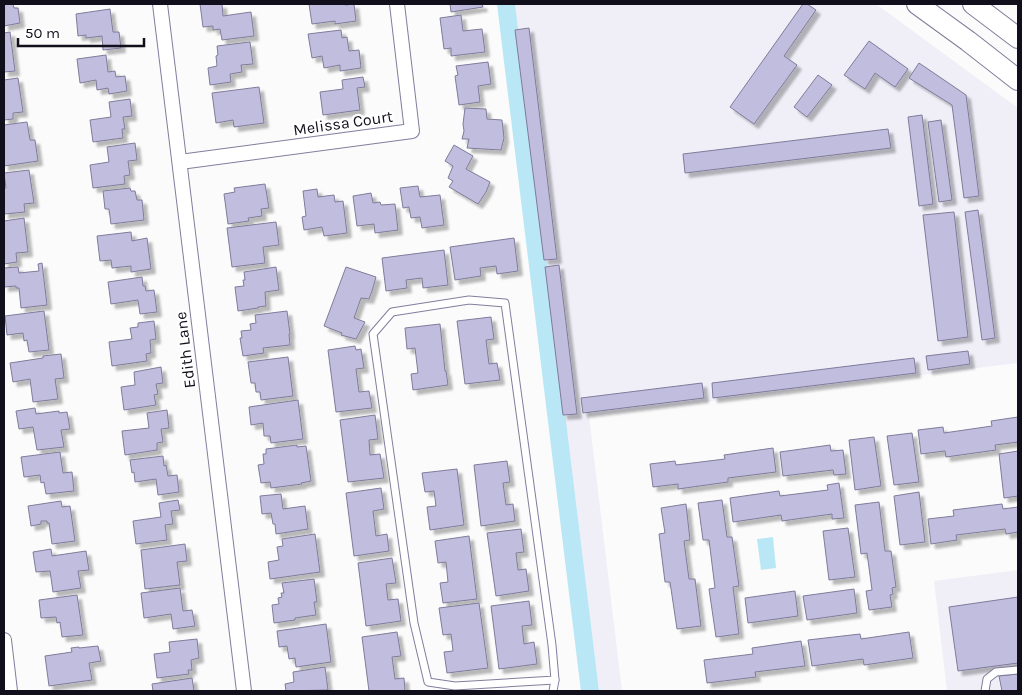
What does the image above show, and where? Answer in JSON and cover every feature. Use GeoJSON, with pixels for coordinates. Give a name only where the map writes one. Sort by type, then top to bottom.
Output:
{"type":"FeatureCollection","features":[{"type":"Feature","properties":{"kind":"main road"},"geometry":{"type":"LineString","coordinates":[[917,4],[1018,80]]}},
{"type":"Feature","properties":{"kind":"main road"},"geometry":{"type":"LineString","coordinates":[[973,4],[1018,38]]}},
{"type":"Feature","properties":{"kind":"street","name":"Edith Lane"},"geometry":{"type":"LineString","coordinates":[[160,4],[244,691]]}},
{"type":"Feature","properties":{"kind":"street","name":"Melissa Court"},"geometry":{"type":"LineString","coordinates":[[180,162],[412,131],[397,4]]}},
{"type":"Feature","properties":{"kind":"street"},"geometry":{"type":"LineString","coordinates":[[988,56],[1018,67]]}},
{"type":"Feature","properties":{"kind":"street"},"geometry":{"type":"LineString","coordinates":[[4,640],[10,691]]}},
{"type":"Feature","properties":{"kind":"lane"},"geometry":{"type":"LineString","coordinates":[[553,691],[555,680],[552,645],[504,303],[469,300],[392,312],[373,334],[414,623],[428,682],[455,686],[555,680]]}},
{"type":"Feature","properties":{"kind":"lane"},"geometry":{"type":"LineString","coordinates":[[985,691],[987,680],[996,672],[1018,670]]}},
{"type":"Feature","properties":{"kind":"shaded area"},"geometry":{"type":"Polygon","coordinates":[[[515,4],[876,4],[1018,108],[1018,363],[589,416],[622,691],[599,691],[515,4]]]}},
{"type":"Feature","properties":{"kind":"shaded area"},"geometry":{"type":"Polygon","coordinates":[[[1018,570],[1018,691],[947,691],[934,581],[1018,570]]]}},
{"type":"Feature","properties":{"kind":"water"},"geometry":{"type":"Polygon","coordinates":[[[773,537],[776,568],[761,570],[757,539],[773,537]]]}},
{"type":"Feature","properties":{"kind":"building"},"geometry":{"type":"Polygon","coordinates":[[[4,4],[13,4],[14,8],[18,8],[20,23],[4,26],[4,4]]]}},
{"type":"Feature","properties":{"kind":"building"},"geometry":{"type":"Polygon","coordinates":[[[200,4],[222,4],[223,16],[251,12],[254,36],[222,40],[220,29],[213,30],[213,26],[203,27],[200,4]]]}},
{"type":"Feature","properties":{"kind":"building"},"geometry":{"type":"Polygon","coordinates":[[[309,4],[354,4],[356,21],[335,24],[335,21],[312,24],[309,4]]]}},
{"type":"Feature","properties":{"kind":"building"},"geometry":{"type":"Polygon","coordinates":[[[450,4],[482,4],[483,7],[451,12],[450,4]]]}},
{"type":"Feature","properties":{"kind":"building"},"geometry":{"type":"Polygon","coordinates":[[[803,4],[807,4],[816,10],[784,56],[797,65],[754,124],[730,107],[803,4]]]}},
{"type":"Feature","properties":{"kind":"building"},"geometry":{"type":"Polygon","coordinates":[[[110,9],[113,32],[119,32],[121,48],[103,50],[102,36],[86,38],[86,35],[78,36],[76,14],[110,9]]]}},
{"type":"Feature","properties":{"kind":"building"},"geometry":{"type":"Polygon","coordinates":[[[461,15],[463,31],[482,29],[485,52],[451,56],[451,48],[444,49],[440,18],[461,15]]]}},
{"type":"Feature","properties":{"kind":"building"},"geometry":{"type":"Polygon","coordinates":[[[529,28],[557,259],[544,260],[515,30],[529,28]]]}},
{"type":"Feature","properties":{"kind":"building"},"geometry":{"type":"Polygon","coordinates":[[[341,30],[342,38],[347,37],[349,51],[359,50],[361,68],[340,71],[340,65],[324,68],[322,56],[312,58],[308,34],[341,30]]]}},
{"type":"Feature","properties":{"kind":"building"},"geometry":{"type":"Polygon","coordinates":[[[10,32],[15,71],[4,72],[4,33],[10,32]]]}},
{"type":"Feature","properties":{"kind":"building"},"geometry":{"type":"Polygon","coordinates":[[[869,41],[908,69],[895,87],[875,73],[865,89],[844,75],[869,41]]]}},
{"type":"Feature","properties":{"kind":"building"},"geometry":{"type":"Polygon","coordinates":[[[250,42],[253,64],[241,65],[242,72],[230,74],[231,82],[210,85],[208,68],[217,66],[217,46],[250,42]]]}},
{"type":"Feature","properties":{"kind":"building"},"geometry":{"type":"Polygon","coordinates":[[[106,55],[108,72],[115,71],[116,77],[125,76],[127,91],[109,94],[108,88],[97,90],[96,80],[80,83],[77,59],[106,55]]]}},
{"type":"Feature","properties":{"kind":"building"},"geometry":{"type":"Polygon","coordinates":[[[488,62],[491,84],[478,86],[480,102],[459,105],[455,76],[458,75],[456,66],[488,62]]]}},
{"type":"Feature","properties":{"kind":"building"},"geometry":{"type":"Polygon","coordinates":[[[919,63],[966,95],[979,196],[964,198],[952,105],[909,78],[919,63]]]}},
{"type":"Feature","properties":{"kind":"building"},"geometry":{"type":"Polygon","coordinates":[[[818,75],[832,85],[807,117],[794,107],[818,75]]]}},
{"type":"Feature","properties":{"kind":"building"},"geometry":{"type":"Polygon","coordinates":[[[363,77],[365,87],[357,88],[360,110],[323,115],[320,92],[343,89],[342,80],[363,77]]]}},
{"type":"Feature","properties":{"kind":"building"},"geometry":{"type":"Polygon","coordinates":[[[18,78],[23,112],[13,113],[13,119],[4,120],[4,80],[18,78]]]}},
{"type":"Feature","properties":{"kind":"building"},"geometry":{"type":"Polygon","coordinates":[[[259,87],[264,123],[234,127],[233,120],[216,123],[212,93],[259,87]]]}},
{"type":"Feature","properties":{"kind":"building"},"geometry":{"type":"Polygon","coordinates":[[[130,99],[132,116],[123,117],[125,129],[122,129],[123,138],[93,142],[90,120],[111,117],[109,102],[130,99]]]}},
{"type":"Feature","properties":{"kind":"building"},"geometry":{"type":"Polygon","coordinates":[[[465,108],[486,109],[487,119],[502,120],[504,138],[501,150],[467,148],[469,139],[462,139],[465,108]]]}},
{"type":"Feature","properties":{"kind":"building"},"geometry":{"type":"Polygon","coordinates":[[[922,115],[933,204],[919,206],[908,117],[922,115]]]}},
{"type":"Feature","properties":{"kind":"building"},"geometry":{"type":"Polygon","coordinates":[[[941,120],[952,200],[939,202],[928,122],[941,120]]]}},
{"type":"Feature","properties":{"kind":"building"},"geometry":{"type":"Polygon","coordinates":[[[27,122],[30,140],[35,140],[38,161],[4,166],[4,125],[27,122]]]}},
{"type":"Feature","properties":{"kind":"building"},"geometry":{"type":"Polygon","coordinates":[[[888,129],[891,148],[685,173],[683,154],[888,129]]]}},
{"type":"Feature","properties":{"kind":"building"},"geometry":{"type":"Polygon","coordinates":[[[135,143],[137,160],[128,161],[130,175],[124,176],[125,184],[93,188],[90,165],[109,162],[107,147],[135,143]]]}},
{"type":"Feature","properties":{"kind":"building"},"geometry":{"type":"Polygon","coordinates":[[[454,145],[473,156],[466,169],[490,182],[478,204],[449,187],[453,181],[448,178],[453,166],[445,161],[454,145]]]}},
{"type":"Feature","properties":{"kind":"building"},"geometry":{"type":"Polygon","coordinates":[[[29,170],[34,203],[24,204],[25,212],[4,214],[4,188],[6,188],[4,173],[29,170]]]}},
{"type":"Feature","properties":{"kind":"building"},"geometry":{"type":"Polygon","coordinates":[[[265,184],[269,208],[261,209],[262,216],[248,218],[249,221],[228,224],[224,194],[235,192],[234,188],[265,184]]]}},
{"type":"Feature","properties":{"kind":"building"},"geometry":{"type":"Polygon","coordinates":[[[418,186],[420,197],[440,195],[444,225],[422,228],[420,217],[411,218],[409,207],[403,208],[400,188],[418,186]]]}},
{"type":"Feature","properties":{"kind":"building"},"geometry":{"type":"Polygon","coordinates":[[[130,188],[131,191],[135,191],[137,200],[142,200],[144,220],[111,224],[109,209],[105,209],[103,191],[130,188]]]}},
{"type":"Feature","properties":{"kind":"building"},"geometry":{"type":"Polygon","coordinates":[[[317,189],[318,197],[334,195],[335,202],[343,201],[347,233],[324,236],[322,227],[304,230],[302,217],[306,216],[303,191],[317,189]]]}},
{"type":"Feature","properties":{"kind":"building"},"geometry":{"type":"Polygon","coordinates":[[[371,193],[373,203],[380,202],[381,205],[395,204],[398,230],[375,233],[374,224],[357,226],[353,196],[371,193]]]}},
{"type":"Feature","properties":{"kind":"building"},"geometry":{"type":"Polygon","coordinates":[[[978,210],[995,338],[982,340],[965,212],[978,210]]]}},
{"type":"Feature","properties":{"kind":"building"},"geometry":{"type":"Polygon","coordinates":[[[954,212],[968,337],[938,341],[923,215],[954,212]]]}},
{"type":"Feature","properties":{"kind":"building"},"geometry":{"type":"Polygon","coordinates":[[[24,218],[28,252],[16,253],[17,262],[4,264],[4,221],[24,218]]]}},
{"type":"Feature","properties":{"kind":"building"},"geometry":{"type":"Polygon","coordinates":[[[276,222],[279,245],[263,247],[265,263],[232,267],[227,228],[276,222]]]}},
{"type":"Feature","properties":{"kind":"building"},"geometry":{"type":"Polygon","coordinates":[[[131,232],[132,241],[147,238],[151,269],[131,272],[131,266],[112,268],[111,260],[100,261],[97,236],[131,232]]]}},
{"type":"Feature","properties":{"kind":"building"},"geometry":{"type":"Polygon","coordinates":[[[514,238],[518,271],[497,274],[496,266],[480,268],[481,276],[455,280],[450,247],[514,238]]]}},
{"type":"Feature","properties":{"kind":"building"},"geometry":{"type":"Polygon","coordinates":[[[444,250],[448,285],[423,288],[422,278],[406,280],[407,288],[386,291],[382,258],[444,250]]]}},
{"type":"Feature","properties":{"kind":"building"},"geometry":{"type":"Polygon","coordinates":[[[42,263],[47,305],[21,308],[19,288],[16,288],[16,286],[4,287],[4,268],[18,267],[19,273],[39,271],[38,264],[42,263]]]}},
{"type":"Feature","properties":{"kind":"building"},"geometry":{"type":"Polygon","coordinates":[[[559,265],[577,414],[563,415],[545,267],[559,265]]]}},
{"type":"Feature","properties":{"kind":"building"},"geometry":{"type":"Polygon","coordinates":[[[276,267],[279,290],[265,292],[266,306],[238,311],[235,287],[244,286],[244,272],[276,267]]]}},
{"type":"Feature","properties":{"kind":"building"},"geometry":{"type":"Polygon","coordinates":[[[346,267],[376,277],[369,299],[361,298],[354,318],[365,322],[356,339],[341,335],[342,333],[324,326],[346,267]]]}},
{"type":"Feature","properties":{"kind":"building"},"geometry":{"type":"Polygon","coordinates":[[[142,277],[143,286],[145,286],[146,291],[154,290],[157,312],[140,314],[138,300],[111,304],[108,282],[142,277]]]}},
{"type":"Feature","properties":{"kind":"building"},"geometry":{"type":"Polygon","coordinates":[[[44,311],[49,350],[29,352],[27,340],[24,341],[23,333],[7,335],[5,316],[44,311]]]}},
{"type":"Feature","properties":{"kind":"building"},"geometry":{"type":"Polygon","coordinates":[[[287,311],[290,345],[263,348],[264,353],[243,356],[240,338],[242,338],[241,331],[251,330],[250,324],[256,323],[255,315],[287,311]]]}},
{"type":"Feature","properties":{"kind":"building"},"geometry":{"type":"Polygon","coordinates":[[[491,317],[494,339],[486,340],[489,364],[497,363],[500,380],[465,384],[457,321],[491,317]]]}},
{"type":"Feature","properties":{"kind":"building"},"geometry":{"type":"Polygon","coordinates":[[[154,321],[156,339],[150,340],[151,353],[146,354],[147,361],[112,366],[109,342],[132,339],[130,328],[138,327],[138,323],[154,321]]]}},
{"type":"Feature","properties":{"kind":"building"},"geometry":{"type":"Polygon","coordinates":[[[440,324],[448,385],[413,390],[411,374],[418,373],[415,348],[407,349],[405,328],[440,324]]]}},
{"type":"Feature","properties":{"kind":"building"},"geometry":{"type":"Polygon","coordinates":[[[355,346],[356,350],[361,349],[364,368],[356,369],[359,392],[369,391],[372,408],[336,412],[328,350],[355,346]]]}},
{"type":"Feature","properties":{"kind":"building"},"geometry":{"type":"Polygon","coordinates":[[[968,351],[970,364],[928,370],[926,356],[968,351]]]}},
{"type":"Feature","properties":{"kind":"building"},"geometry":{"type":"Polygon","coordinates":[[[61,354],[64,378],[55,379],[58,399],[33,402],[30,379],[13,382],[10,363],[61,354]]]}},
{"type":"Feature","properties":{"kind":"building"},"geometry":{"type":"Polygon","coordinates":[[[288,357],[293,396],[261,400],[260,392],[256,392],[255,383],[251,383],[248,362],[288,357]]]}},
{"type":"Feature","properties":{"kind":"building"},"geometry":{"type":"Polygon","coordinates":[[[914,358],[916,373],[713,398],[712,383],[914,358]]]}},
{"type":"Feature","properties":{"kind":"building"},"geometry":{"type":"Polygon","coordinates":[[[161,367],[163,383],[156,384],[158,394],[154,395],[156,405],[124,410],[121,387],[135,385],[134,372],[161,367]]]}},
{"type":"Feature","properties":{"kind":"building"},"geometry":{"type":"Polygon","coordinates":[[[702,383],[704,398],[583,413],[581,398],[702,383]]]}},
{"type":"Feature","properties":{"kind":"building"},"geometry":{"type":"Polygon","coordinates":[[[298,400],[303,439],[271,443],[270,436],[264,436],[263,423],[251,425],[249,407],[298,400]]]}},
{"type":"Feature","properties":{"kind":"building"},"geometry":{"type":"Polygon","coordinates":[[[35,408],[36,414],[59,411],[59,413],[67,412],[70,429],[61,430],[64,447],[37,450],[33,427],[19,429],[16,411],[35,408]]]}},
{"type":"Feature","properties":{"kind":"building"},"geometry":{"type":"Polygon","coordinates":[[[167,410],[169,428],[161,429],[163,442],[157,443],[157,450],[125,455],[122,431],[149,428],[147,413],[167,410]]]}},
{"type":"Feature","properties":{"kind":"building"},"geometry":{"type":"Polygon","coordinates":[[[375,415],[378,439],[369,440],[370,455],[380,454],[384,478],[348,482],[340,420],[375,415]]]}},
{"type":"Feature","properties":{"kind":"building"},"geometry":{"type":"Polygon","coordinates":[[[1018,417],[1018,442],[995,445],[996,450],[946,457],[945,451],[921,454],[918,430],[943,427],[944,433],[992,426],[991,421],[1018,417]]]}},
{"type":"Feature","properties":{"kind":"building"},"geometry":{"type":"Polygon","coordinates":[[[912,433],[919,482],[894,485],[887,436],[912,433]]]}},
{"type":"Feature","properties":{"kind":"building"},"geometry":{"type":"Polygon","coordinates":[[[874,437],[881,486],[855,490],[849,440],[874,437]]]}},
{"type":"Feature","properties":{"kind":"building"},"geometry":{"type":"Polygon","coordinates":[[[297,445],[297,447],[306,446],[311,481],[271,488],[270,482],[261,483],[258,465],[264,464],[263,454],[266,454],[266,449],[297,445]]]}},
{"type":"Feature","properties":{"kind":"building"},"geometry":{"type":"Polygon","coordinates":[[[830,445],[831,451],[843,450],[846,474],[834,475],[833,470],[783,476],[780,452],[830,445]]]}},
{"type":"Feature","properties":{"kind":"building"},"geometry":{"type":"Polygon","coordinates":[[[773,448],[776,472],[728,478],[728,482],[678,489],[678,484],[653,487],[650,464],[675,461],[676,465],[725,459],[724,455],[773,448]]]}},
{"type":"Feature","properties":{"kind":"building"},"geometry":{"type":"Polygon","coordinates":[[[1018,451],[1018,496],[1004,498],[999,454],[1018,451]]]}},
{"type":"Feature","properties":{"kind":"building"},"geometry":{"type":"Polygon","coordinates":[[[60,452],[63,473],[72,472],[74,491],[46,494],[44,482],[41,483],[40,475],[24,477],[21,457],[60,452]]]}},
{"type":"Feature","properties":{"kind":"building"},"geometry":{"type":"Polygon","coordinates":[[[163,456],[168,476],[177,475],[179,492],[158,495],[156,479],[135,482],[130,460],[163,456]]]}},
{"type":"Feature","properties":{"kind":"building"},"geometry":{"type":"Polygon","coordinates":[[[507,461],[510,482],[503,483],[506,505],[513,504],[515,521],[481,526],[474,465],[507,461]]]}},
{"type":"Feature","properties":{"kind":"building"},"geometry":{"type":"Polygon","coordinates":[[[457,469],[464,525],[430,530],[427,507],[436,506],[434,491],[425,492],[422,473],[457,469]]]}},
{"type":"Feature","properties":{"kind":"building"},"geometry":{"type":"Polygon","coordinates":[[[839,483],[844,518],[832,519],[832,514],[782,521],[781,515],[733,522],[730,498],[779,491],[780,496],[828,490],[827,485],[839,483]]]}},
{"type":"Feature","properties":{"kind":"building"},"geometry":{"type":"Polygon","coordinates":[[[381,488],[384,509],[373,511],[376,536],[387,534],[389,551],[354,556],[346,493],[381,488]]]}},
{"type":"Feature","properties":{"kind":"building"},"geometry":{"type":"Polygon","coordinates":[[[919,492],[925,542],[900,545],[894,496],[919,492]]]}},
{"type":"Feature","properties":{"kind":"building"},"geometry":{"type":"Polygon","coordinates":[[[281,494],[283,509],[305,506],[308,529],[276,534],[271,513],[262,514],[260,496],[281,494]]]}},
{"type":"Feature","properties":{"kind":"building"},"geometry":{"type":"Polygon","coordinates":[[[178,500],[180,510],[171,511],[173,524],[165,525],[167,540],[136,544],[133,521],[161,517],[159,503],[178,500]]]}},
{"type":"Feature","properties":{"kind":"building"},"geometry":{"type":"Polygon","coordinates":[[[722,500],[727,537],[732,537],[739,586],[733,587],[739,634],[716,637],[709,589],[715,588],[709,540],[703,540],[698,503],[722,500]]]}},
{"type":"Feature","properties":{"kind":"building"},"geometry":{"type":"Polygon","coordinates":[[[61,501],[62,507],[70,506],[75,541],[52,544],[49,523],[41,521],[41,524],[31,526],[28,506],[61,501]]]}},
{"type":"Feature","properties":{"kind":"building"},"geometry":{"type":"Polygon","coordinates":[[[879,502],[885,551],[891,551],[896,587],[892,588],[893,594],[890,595],[892,607],[869,610],[866,591],[872,590],[867,553],[861,554],[855,505],[879,502]]]}},
{"type":"Feature","properties":{"kind":"building"},"geometry":{"type":"Polygon","coordinates":[[[686,504],[690,540],[684,541],[689,579],[695,579],[701,626],[677,629],[670,582],[665,582],[659,534],[665,533],[661,508],[686,504]]]}},
{"type":"Feature","properties":{"kind":"building"},"geometry":{"type":"Polygon","coordinates":[[[1002,504],[1003,509],[1018,507],[1018,532],[1006,534],[1005,529],[956,535],[957,540],[931,544],[928,519],[954,516],[953,510],[1002,504]]]}},
{"type":"Feature","properties":{"kind":"building"},"geometry":{"type":"Polygon","coordinates":[[[848,528],[855,577],[829,580],[823,531],[848,528]]]}},
{"type":"Feature","properties":{"kind":"building"},"geometry":{"type":"Polygon","coordinates":[[[521,529],[524,552],[516,553],[518,570],[526,569],[529,591],[496,596],[487,533],[521,529]]]}},
{"type":"Feature","properties":{"kind":"building"},"geometry":{"type":"Polygon","coordinates":[[[315,534],[320,572],[270,579],[268,562],[279,560],[277,547],[283,546],[282,539],[315,534]]]}},
{"type":"Feature","properties":{"kind":"building"},"geometry":{"type":"Polygon","coordinates":[[[469,536],[477,599],[443,603],[440,583],[448,582],[446,562],[438,563],[435,541],[469,536]]]}},
{"type":"Feature","properties":{"kind":"building"},"geometry":{"type":"Polygon","coordinates":[[[185,544],[187,561],[177,562],[180,585],[145,589],[141,550],[185,544]]]}},
{"type":"Feature","properties":{"kind":"building"},"geometry":{"type":"Polygon","coordinates":[[[51,549],[52,556],[86,551],[89,570],[78,571],[81,588],[53,592],[50,571],[36,572],[33,552],[51,549]]]}},
{"type":"Feature","properties":{"kind":"building"},"geometry":{"type":"Polygon","coordinates":[[[392,558],[396,583],[386,584],[388,600],[398,599],[401,621],[366,626],[358,563],[392,558]]]}},
{"type":"Feature","properties":{"kind":"building"},"geometry":{"type":"Polygon","coordinates":[[[314,579],[317,602],[314,602],[316,615],[274,623],[272,605],[279,604],[278,598],[282,597],[281,593],[284,593],[282,583],[314,579]]]}},
{"type":"Feature","properties":{"kind":"building"},"geometry":{"type":"Polygon","coordinates":[[[180,588],[183,611],[192,610],[195,626],[173,629],[171,614],[144,618],[141,593],[180,588]]]}},
{"type":"Feature","properties":{"kind":"building"},"geometry":{"type":"Polygon","coordinates":[[[854,589],[857,613],[807,620],[803,596],[854,589]]]}},
{"type":"Feature","properties":{"kind":"building"},"geometry":{"type":"Polygon","coordinates":[[[795,591],[798,616],[748,623],[745,598],[795,591]]]}},
{"type":"Feature","properties":{"kind":"building"},"geometry":{"type":"Polygon","coordinates":[[[77,595],[83,635],[62,637],[60,622],[57,623],[56,617],[41,618],[39,600],[77,595]]]}},
{"type":"Feature","properties":{"kind":"building"},"geometry":{"type":"Polygon","coordinates":[[[1018,597],[1018,663],[958,671],[949,607],[1018,597]]]}},
{"type":"Feature","properties":{"kind":"building"},"geometry":{"type":"Polygon","coordinates":[[[529,601],[532,625],[522,626],[524,644],[534,642],[537,664],[499,669],[491,606],[529,601]]]}},
{"type":"Feature","properties":{"kind":"building"},"geometry":{"type":"Polygon","coordinates":[[[479,603],[488,668],[447,673],[444,652],[453,651],[451,634],[443,635],[439,608],[479,603]]]}},
{"type":"Feature","properties":{"kind":"building"},"geometry":{"type":"Polygon","coordinates":[[[326,624],[331,662],[296,667],[295,658],[289,659],[287,646],[279,647],[277,631],[326,624]]]}},
{"type":"Feature","properties":{"kind":"building"},"geometry":{"type":"Polygon","coordinates":[[[397,632],[401,656],[392,657],[395,679],[404,678],[405,691],[369,691],[362,637],[397,632]]]}},
{"type":"Feature","properties":{"kind":"building"},"geometry":{"type":"Polygon","coordinates":[[[909,632],[913,658],[864,665],[863,659],[812,666],[808,640],[860,634],[861,639],[909,632]]]}},
{"type":"Feature","properties":{"kind":"building"},"geometry":{"type":"Polygon","coordinates":[[[197,639],[199,658],[191,660],[192,670],[188,670],[189,674],[157,678],[154,654],[170,652],[169,642],[197,639]]]}},
{"type":"Feature","properties":{"kind":"building"},"geometry":{"type":"Polygon","coordinates":[[[801,641],[805,666],[755,672],[756,677],[707,683],[704,660],[753,654],[752,648],[801,641]]]}},
{"type":"Feature","properties":{"kind":"building"},"geometry":{"type":"Polygon","coordinates":[[[98,646],[101,661],[89,663],[92,680],[49,686],[45,656],[72,652],[71,648],[98,646]]]}},
{"type":"Feature","properties":{"kind":"building"},"geometry":{"type":"Polygon","coordinates":[[[325,667],[328,690],[286,691],[285,684],[294,682],[293,672],[325,667]]]}},
{"type":"Feature","properties":{"kind":"building"},"geometry":{"type":"Polygon","coordinates":[[[1018,674],[1018,691],[1002,691],[999,676],[1018,674]]]}},
{"type":"Feature","properties":{"kind":"building"},"geometry":{"type":"Polygon","coordinates":[[[192,678],[194,691],[153,691],[152,684],[192,678]]]}},
{"type":"Feature","properties":{"kind":"waterway"},"geometry":{"type":"LineString","coordinates":[[506,4],[590,691]]}}]}
